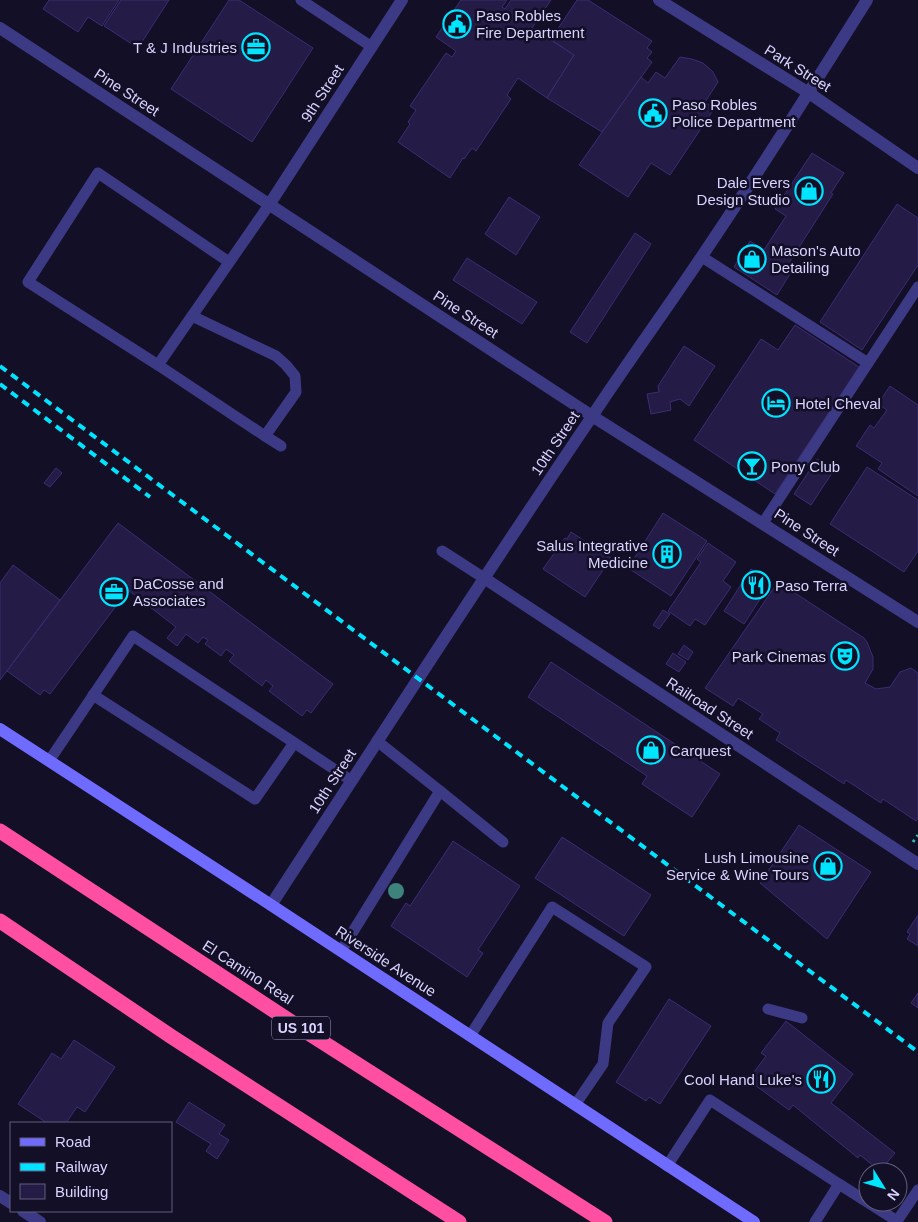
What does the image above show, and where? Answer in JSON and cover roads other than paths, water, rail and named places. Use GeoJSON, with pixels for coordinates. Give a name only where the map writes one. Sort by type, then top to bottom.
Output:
{"type":"FeatureCollection","features":[{"type":"Feature","properties":{"kind":"highway","name":"El Camino Real"},"geometry":{"type":"LineString","coordinates":[[0,831],[302,1029],[605,1222]]}},
{"type":"Feature","properties":{"kind":"highway"},"geometry":{"type":"LineString","coordinates":[[0,921],[172,1037],[459,1222]]}},
{"type":"Feature","properties":{"kind":"main road","name":"Riverside Avenue"},"geometry":{"type":"LineString","coordinates":[[0,729],[272,905],[754,1222]]}},
{"type":"Feature","properties":{"kind":"street","name":"9th Street"},"geometry":{"type":"LineString","coordinates":[[269,205],[402,0]]}},
{"type":"Feature","properties":{"kind":"street","name":"Park Street"},"geometry":{"type":"LineString","coordinates":[[659,0],[809,93],[918,168]]}},
{"type":"Feature","properties":{"kind":"street","name":"10th Street"},"geometry":{"type":"LineString","coordinates":[[272,905],[484,578],[592,416],[702,257],[868,0]]}},
{"type":"Feature","properties":{"kind":"street","name":"Pine Street"},"geometry":{"type":"LineString","coordinates":[[0,28],[592,416],[918,622]]}},
{"type":"Feature","properties":{"kind":"street","name":"Railroad Street"},"geometry":{"type":"LineString","coordinates":[[484,578],[918,864]]}},
{"type":"Feature","properties":{"kind":"street"},"geometry":{"type":"LineString","coordinates":[[25,1212],[40,1222]]}},
{"type":"Feature","properties":{"kind":"lane"},"geometry":{"type":"LineString","coordinates":[[302,0],[372,47]]}},
{"type":"Feature","properties":{"kind":"lane"},"geometry":{"type":"LineString","coordinates":[[230,262],[98,173],[28,282],[281,446]]}},
{"type":"Feature","properties":{"kind":"lane"},"geometry":{"type":"LineString","coordinates":[[158,365],[269,205]]}},
{"type":"Feature","properties":{"kind":"lane"},"geometry":{"type":"LineString","coordinates":[[702,257],[868,363]]}},
{"type":"Feature","properties":{"kind":"lane"},"geometry":{"type":"LineString","coordinates":[[762,523],[918,287]]}},
{"type":"Feature","properties":{"kind":"lane"},"geometry":{"type":"LineString","coordinates":[[192,316],[276,356],[296,376],[296,392],[264,436]]}},
{"type":"Feature","properties":{"kind":"lane"},"geometry":{"type":"LineString","coordinates":[[442,551],[484,578]]}},
{"type":"Feature","properties":{"kind":"lane"},"geometry":{"type":"LineString","coordinates":[[49,761],[133,636],[352,781]]}},
{"type":"Feature","properties":{"kind":"lane"},"geometry":{"type":"LineString","coordinates":[[93,695],[255,800],[294,742]]}},
{"type":"Feature","properties":{"kind":"lane"},"geometry":{"type":"LineString","coordinates":[[377,741],[503,842]]}},
{"type":"Feature","properties":{"kind":"lane"},"geometry":{"type":"LineString","coordinates":[[341,951],[440,791]]}},
{"type":"Feature","properties":{"kind":"lane"},"geometry":{"type":"LineString","coordinates":[[470,1036],[552,908],[646,967],[608,1023],[603,1064],[575,1105]]}},
{"type":"Feature","properties":{"kind":"lane"},"geometry":{"type":"LineString","coordinates":[[768,1009],[802,1018]]}},
{"type":"Feature","properties":{"kind":"lane"},"geometry":{"type":"LineString","coordinates":[[667,1166],[710,1100],[897,1221],[918,1190]]}},
{"type":"Feature","properties":{"kind":"lane"},"geometry":{"type":"LineString","coordinates":[[815,1222],[839,1184]]}},
{"type":"Feature","properties":{"kind":"railway"},"geometry":{"type":"LineString","coordinates":[[0,366],[918,1052]]}},
{"type":"Feature","properties":{"kind":"railway"},"geometry":{"type":"LineString","coordinates":[[0,384],[150,497]]}},
{"type":"Feature","properties":{"kind":"place","name":"Paso Robles Fire Department"},"geometry":{"type":"Point","coordinates":[457,24]}},
{"type":"Feature","properties":{"kind":"place","name":"T & J Industries"},"geometry":{"type":"Point","coordinates":[256,47]}},
{"type":"Feature","properties":{"kind":"place","name":"Paso Robles Police Department"},"geometry":{"type":"Point","coordinates":[653,113]}},
{"type":"Feature","properties":{"kind":"place","name":"Dale Evers Design Studio"},"geometry":{"type":"Point","coordinates":[809,191]}},
{"type":"Feature","properties":{"kind":"place","name":"Mason's Auto Detailing"},"geometry":{"type":"Point","coordinates":[752,259]}},
{"type":"Feature","properties":{"kind":"place","name":"Hotel Cheval"},"geometry":{"type":"Point","coordinates":[776,403]}},
{"type":"Feature","properties":{"kind":"place","name":"Pony Club"},"geometry":{"type":"Point","coordinates":[752,466]}},
{"type":"Feature","properties":{"kind":"place","name":"Salus Integrative Medicine"},"geometry":{"type":"Point","coordinates":[667,554]}},
{"type":"Feature","properties":{"kind":"place","name":"Paso Terra"},"geometry":{"type":"Point","coordinates":[756,585]}},
{"type":"Feature","properties":{"kind":"place","name":"DaCosse and Associates"},"geometry":{"type":"Point","coordinates":[114,592]}},
{"type":"Feature","properties":{"kind":"place","name":"Park Cinemas"},"geometry":{"type":"Point","coordinates":[845,656]}},
{"type":"Feature","properties":{"kind":"place","name":"Carquest"},"geometry":{"type":"Point","coordinates":[651,750]}},
{"type":"Feature","properties":{"kind":"place","name":"Lush Limousine Service & Wine Tours"},"geometry":{"type":"Point","coordinates":[828,866]}},
{"type":"Feature","properties":{"kind":"place","name":"Cool Hand Luke's"},"geometry":{"type":"Point","coordinates":[821,1079]}}]}
